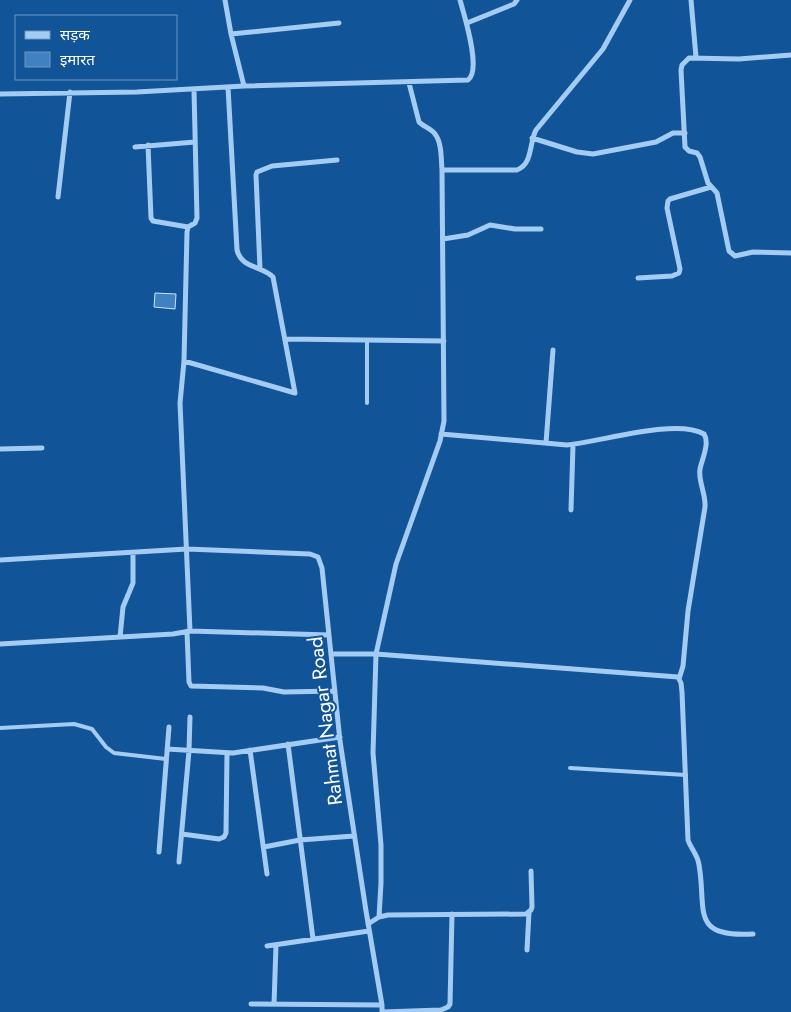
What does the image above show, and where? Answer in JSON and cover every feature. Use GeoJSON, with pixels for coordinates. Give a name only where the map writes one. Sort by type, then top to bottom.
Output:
{"type":"FeatureCollection","features":[{"type":"Feature","properties":{"kind":"street"},"geometry":{"type":"LineString","coordinates":[[225,0],[244,86]]}},
{"type":"Feature","properties":{"kind":"street"},"geometry":{"type":"LineString","coordinates":[[0,94],[194,90],[244,86],[468,80],[472,77],[474,69],[467,23],[460,0]]}},
{"type":"Feature","properties":{"kind":"street"},"geometry":{"type":"LineString","coordinates":[[467,23],[514,4],[517,0]]}},
{"type":"Feature","properties":{"kind":"street"},"geometry":{"type":"LineString","coordinates":[[442,170],[517,170],[526,165],[532,138],[546,116],[603,49],[630,0]]}},
{"type":"Feature","properties":{"kind":"street"},"geometry":{"type":"LineString","coordinates":[[691,0],[696,57]]}},
{"type":"Feature","properties":{"kind":"street"},"geometry":{"type":"LineString","coordinates":[[231,34],[339,23]]}},
{"type":"Feature","properties":{"kind":"street"},"geometry":{"type":"LineString","coordinates":[[791,55],[722,60],[696,57],[685,61],[681,70],[685,147],[689,151],[697,153],[700,157],[708,183],[717,194],[728,249],[731,254],[738,256],[753,252],[791,253]]}},
{"type":"Feature","properties":{"kind":"street"},"geometry":{"type":"LineString","coordinates":[[379,917],[381,845],[373,752],[376,654],[396,564],[442,434],[444,421],[442,170],[437,138],[435,133],[422,126],[408,83]]}},
{"type":"Feature","properties":{"kind":"street"},"geometry":{"type":"LineString","coordinates":[[184,361],[295,392],[275,281],[270,274],[242,261],[237,250],[228,88]]}},
{"type":"Feature","properties":{"kind":"street"},"geometry":{"type":"LineString","coordinates":[[148,146],[151,218],[153,221],[188,227],[195,223],[197,218],[194,90]]}},
{"type":"Feature","properties":{"kind":"street"},"geometry":{"type":"LineString","coordinates":[[58,197],[70,92]]}},
{"type":"Feature","properties":{"kind":"street"},"geometry":{"type":"LineString","coordinates":[[532,138],[577,152],[593,154],[656,142],[673,132],[685,133]]}},
{"type":"Feature","properties":{"kind":"street"},"geometry":{"type":"LineString","coordinates":[[135,147],[195,142]]}},
{"type":"Feature","properties":{"kind":"street"},"geometry":{"type":"LineString","coordinates":[[260,269],[257,172],[272,166],[337,160]]}},
{"type":"Feature","properties":{"kind":"street"},"geometry":{"type":"LineString","coordinates":[[638,278],[672,276],[679,273],[680,269],[667,208],[668,201],[712,187]]}},
{"type":"Feature","properties":{"kind":"street"},"geometry":{"type":"LineString","coordinates":[[444,239],[468,235],[490,225],[515,229],[541,229]]}},
{"type":"Feature","properties":{"kind":"street"},"geometry":{"type":"LineString","coordinates":[[188,227],[184,361],[180,403],[187,549],[188,682],[191,686],[263,688],[284,692],[335,691]]}},
{"type":"Feature","properties":{"kind":"street"},"geometry":{"type":"LineString","coordinates":[[286,339],[444,341]]}},
{"type":"Feature","properties":{"kind":"street"},"geometry":{"type":"LineString","coordinates":[[546,443],[553,350]]}},
{"type":"Feature","properties":{"kind":"street"},"geometry":{"type":"LineString","coordinates":[[442,434],[573,445],[675,428],[701,433],[706,438],[700,470],[700,484],[705,498],[705,507],[688,611],[682,671],[679,679],[682,692],[688,840],[699,862],[702,910],[709,926],[721,932],[753,934]]}},
{"type":"Feature","properties":{"kind":"street"},"geometry":{"type":"LineString","coordinates":[[571,510],[573,445]]}},
{"type":"Feature","properties":{"kind":"street"},"geometry":{"type":"LineString","coordinates":[[0,449],[42,448]]}},
{"type":"Feature","properties":{"kind":"street"},"geometry":{"type":"LineString","coordinates":[[0,560],[187,549]]}},
{"type":"Feature","properties":{"kind":"street","name":"Rahmat Nagar Road"},"geometry":{"type":"LineString","coordinates":[[187,549],[310,554],[318,557],[322,568],[340,737],[382,1012]]}},
{"type":"Feature","properties":{"kind":"street"},"geometry":{"type":"LineString","coordinates":[[120,637],[123,608],[132,583],[133,553]]}},
{"type":"Feature","properties":{"kind":"street"},"geometry":{"type":"LineString","coordinates":[[0,644],[173,634],[189,631],[329,635]]}},
{"type":"Feature","properties":{"kind":"street"},"geometry":{"type":"LineString","coordinates":[[331,654],[376,654],[674,677],[679,679]]}},
{"type":"Feature","properties":{"kind":"street"},"geometry":{"type":"LineString","coordinates":[[179,862],[189,751],[190,717]]}},
{"type":"Feature","properties":{"kind":"street"},"geometry":{"type":"LineString","coordinates":[[159,852],[169,728]]}},
{"type":"Feature","properties":{"kind":"street"},"geometry":{"type":"LineString","coordinates":[[167,749],[227,753],[340,737]]}},
{"type":"Feature","properties":{"kind":"street"},"geometry":{"type":"LineString","coordinates":[[288,744],[313,939]]}},
{"type":"Feature","properties":{"kind":"street"},"geometry":{"type":"LineString","coordinates":[[250,750],[267,874]]}},
{"type":"Feature","properties":{"kind":"street"},"geometry":{"type":"LineString","coordinates":[[182,834],[219,839],[224,837],[226,833],[227,753]]}},
{"type":"Feature","properties":{"kind":"street"},"geometry":{"type":"LineString","coordinates":[[264,847],[300,840],[354,836]]}},
{"type":"Feature","properties":{"kind":"street"},"geometry":{"type":"LineString","coordinates":[[527,950],[529,912],[532,907],[531,871]]}},
{"type":"Feature","properties":{"kind":"street"},"geometry":{"type":"LineString","coordinates":[[368,924],[379,917],[388,915],[529,912]]}},
{"type":"Feature","properties":{"kind":"street"},"geometry":{"type":"LineString","coordinates":[[382,1012],[441,1010],[448,1007],[452,914]]}},
{"type":"Feature","properties":{"kind":"street"},"geometry":{"type":"LineString","coordinates":[[267,946],[369,931]]}},
{"type":"Feature","properties":{"kind":"street"},"geometry":{"type":"LineString","coordinates":[[274,1004],[276,945]]}},
{"type":"Feature","properties":{"kind":"street"},"geometry":{"type":"LineString","coordinates":[[251,1004],[382,1005]]}},
{"type":"Feature","properties":{"kind":"lane"},"geometry":{"type":"LineString","coordinates":[[366,403],[368,340]]}},
{"type":"Feature","properties":{"kind":"lane"},"geometry":{"type":"LineString","coordinates":[[0,728],[74,724],[92,729],[106,747],[114,753],[166,759]]}},
{"type":"Feature","properties":{"kind":"lane"},"geometry":{"type":"LineString","coordinates":[[570,768],[686,775]]}},
{"type":"Feature","properties":{"kind":"building"},"geometry":{"type":"Polygon","coordinates":[[[155,293],[176,294],[175,309],[154,307],[155,293]]]}}]}
